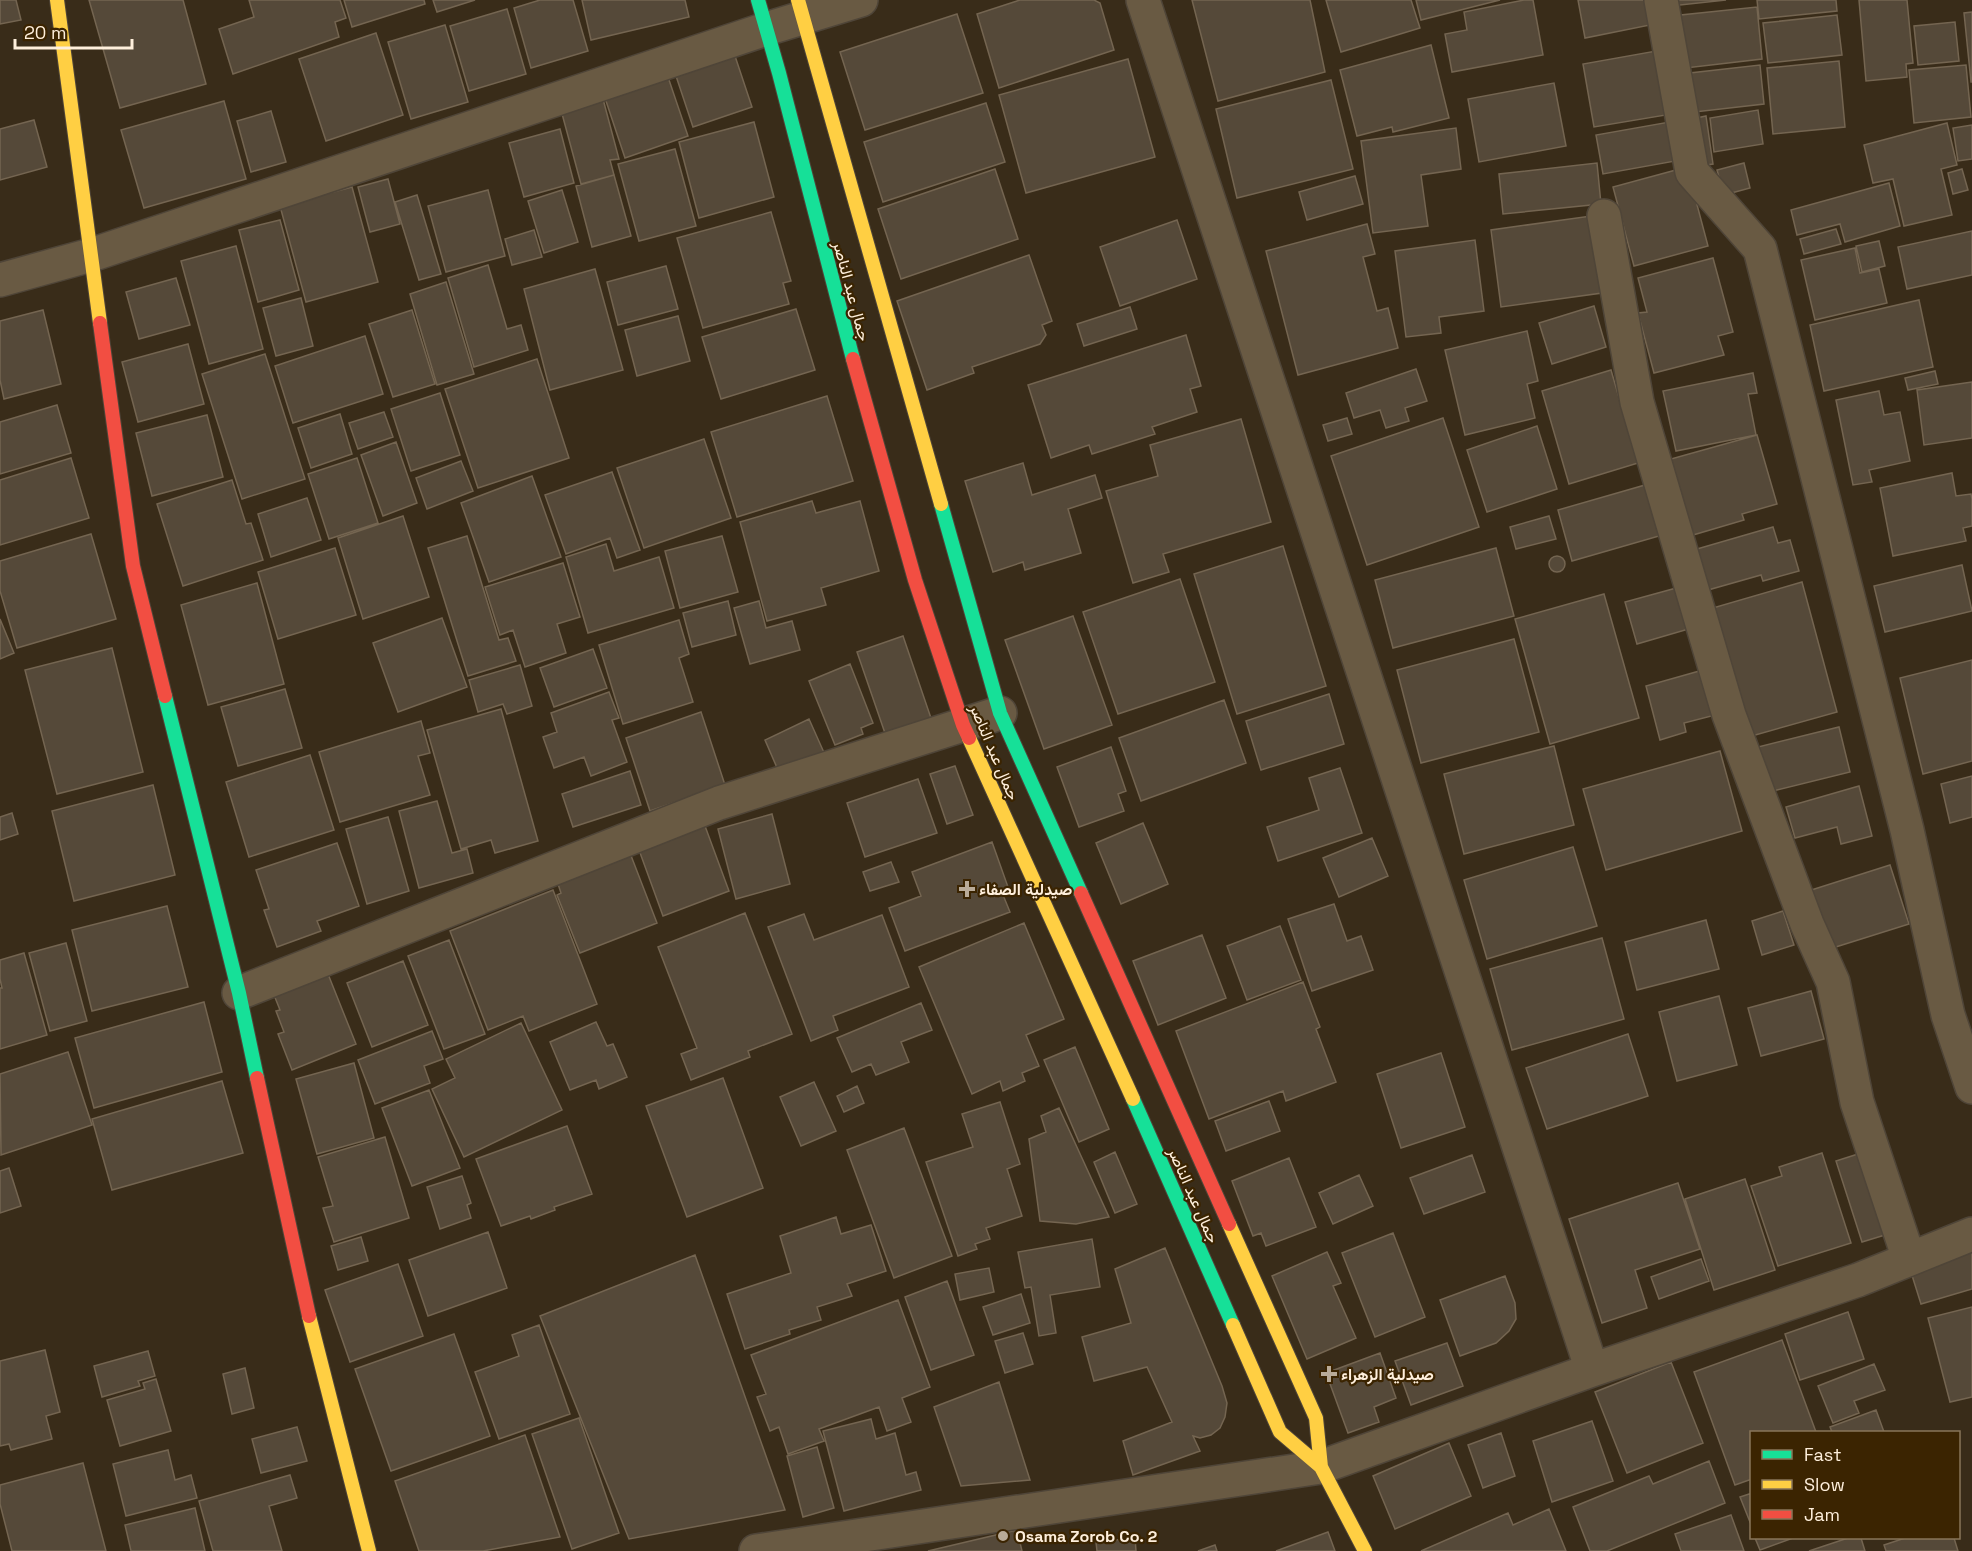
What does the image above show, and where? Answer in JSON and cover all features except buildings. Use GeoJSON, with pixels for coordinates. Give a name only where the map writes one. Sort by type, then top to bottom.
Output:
{"type":"FeatureCollection","features":[{"type":"Feature","properties":{"kind":"street"},"geometry":{"type":"LineString","coordinates":[[57,0],[134,566],[239,993],[317,1352],[369,1551]]}},
{"type":"Feature","properties":{"kind":"street"},"geometry":{"type":"LineString","coordinates":[[0,280],[91,255],[762,14],[861,0]]}},
{"type":"Feature","properties":{"kind":"street"},"geometry":{"type":"LineString","coordinates":[[1143,0],[1592,1370]]}},
{"type":"Feature","properties":{"kind":"street"},"geometry":{"type":"LineString","coordinates":[[1661,0],[1692,172],[1760,249],[1907,830],[1948,1015],[1972,1087]]}},
{"type":"Feature","properties":{"kind":"street","name":"جمال عبد الناصر"},"geometry":{"type":"LineString","coordinates":[[800,9],[1000,713],[1316,1418],[1321,1467],[1365,1551]]}},
{"type":"Feature","properties":{"kind":"street","name":"جمال عبد الناصر"},"geometry":{"type":"LineString","coordinates":[[762,14],[838,306],[915,580],[963,725],[1170,1180],[1280,1432],[1321,1467]]}},
{"type":"Feature","properties":{"kind":"street"},"geometry":{"type":"LineString","coordinates":[[1604,216],[1637,402],[1729,715],[1807,924],[1833,982],[1857,1102],[1909,1259]]}},
{"type":"Feature","properties":{"kind":"street"},"geometry":{"type":"LineString","coordinates":[[239,993],[719,803],[1000,713]]}},
{"type":"Feature","properties":{"kind":"street"},"geometry":{"type":"LineString","coordinates":[[756,1551],[1321,1467],[1592,1370],[1858,1280],[1972,1234]]}},
{"type":"Feature","properties":{"kind":"traffic: fast"},"geometry":{"type":"LineString","coordinates":[[758,0],[853,359]]}},
{"type":"Feature","properties":{"kind":"traffic: fast"},"geometry":{"type":"LineString","coordinates":[[941,504],[1000,713],[1081,893]]}},
{"type":"Feature","properties":{"kind":"traffic: fast"},"geometry":{"type":"LineString","coordinates":[[165,696],[239,993],[257,1078]]}},
{"type":"Feature","properties":{"kind":"traffic: fast"},"geometry":{"type":"LineString","coordinates":[[1133,1099],[1233,1325]]}},
{"type":"Feature","properties":{"kind":"traffic: slow"},"geometry":{"type":"LineString","coordinates":[[57,0],[100,323]]}},
{"type":"Feature","properties":{"kind":"traffic: slow"},"geometry":{"type":"LineString","coordinates":[[798,0],[941,504]]}},
{"type":"Feature","properties":{"kind":"traffic: slow"},"geometry":{"type":"LineString","coordinates":[[969,738],[1133,1099]]}},
{"type":"Feature","properties":{"kind":"traffic: slow"},"geometry":{"type":"LineString","coordinates":[[1229,1224],[1316,1418],[1321,1467],[1365,1551]]}},
{"type":"Feature","properties":{"kind":"traffic: slow"},"geometry":{"type":"LineString","coordinates":[[309,1316],[369,1551]]}},
{"type":"Feature","properties":{"kind":"traffic: slow"},"geometry":{"type":"LineString","coordinates":[[1233,1325],[1280,1432],[1321,1467]]}},
{"type":"Feature","properties":{"kind":"traffic: jam"},"geometry":{"type":"LineString","coordinates":[[100,323],[133,566],[165,696]]}},
{"type":"Feature","properties":{"kind":"traffic: jam"},"geometry":{"type":"LineString","coordinates":[[853,359],[915,580],[969,738]]}},
{"type":"Feature","properties":{"kind":"traffic: jam"},"geometry":{"type":"LineString","coordinates":[[1081,893],[1229,1224]]}},
{"type":"Feature","properties":{"kind":"traffic: jam"},"geometry":{"type":"LineString","coordinates":[[257,1078],[309,1316]]}},
{"type":"Feature","properties":{"kind":"place","name":"صيدلية الصفاء"},"geometry":{"type":"Point","coordinates":[967,889]}},
{"type":"Feature","properties":{"kind":"place","name":"صيدلية الزهراء"},"geometry":{"type":"Point","coordinates":[1329,1374]}},
{"type":"Feature","properties":{"kind":"place","name":"Osama Zorob Co. 2"},"geometry":{"type":"Point","coordinates":[1003,1536]}}]}
